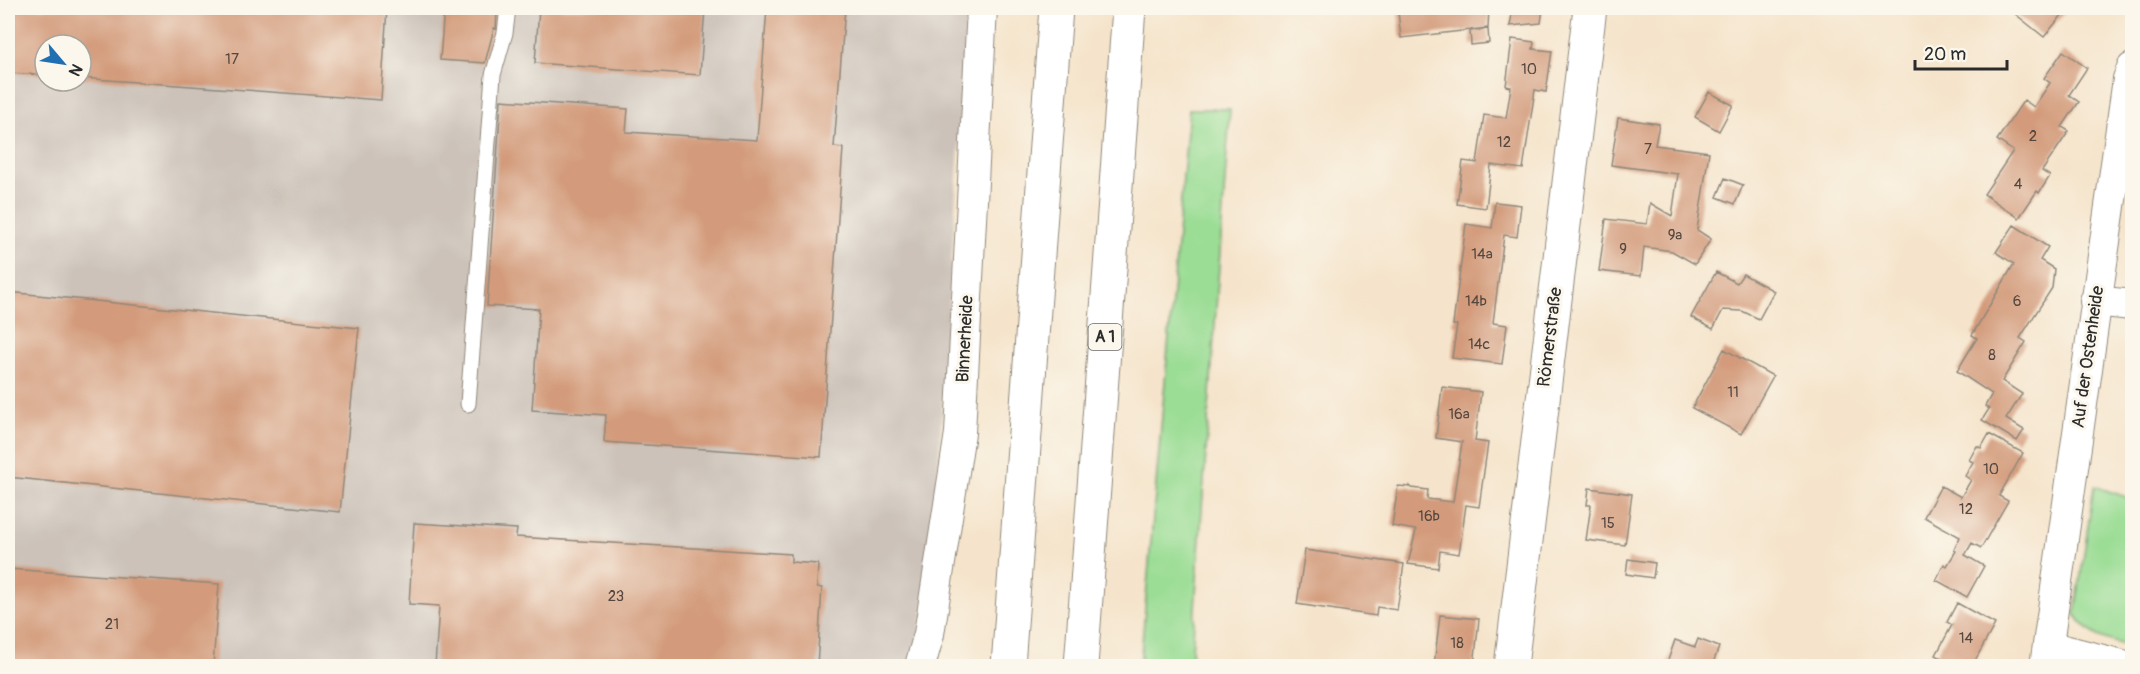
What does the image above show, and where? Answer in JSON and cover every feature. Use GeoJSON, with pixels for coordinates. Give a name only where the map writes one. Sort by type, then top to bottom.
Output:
{"type":"FeatureCollection","features":[{"type":"Feature","properties":{"kind":"main road"},"geometry":{"type":"LineString","coordinates":[[1008,666],[1056,8]]}},
{"type":"Feature","properties":{"kind":"main road","name":"A 1"},"geometry":{"type":"LineString","coordinates":[[1080,666],[1129,8]]}},
{"type":"Feature","properties":{"kind":"main road","name":"Römerstraße"},"geometry":{"type":"LineString","coordinates":[[1511,666],[1590,8]]}},
{"type":"Feature","properties":{"kind":"street","name":"Binnerheide"},"geometry":{"type":"LineString","coordinates":[[920,666],[929,634],[960,433],[982,8]]}},
{"type":"Feature","properties":{"kind":"street","name":"Auf der Ostenheide"},"geometry":{"type":"LineString","coordinates":[[2126,666],[2046,656],[2095,301],[2128,80],[2133,68]]}},
{"type":"Feature","properties":{"kind":"street"},"geometry":{"type":"LineString","coordinates":[[2095,301],[2133,305]]}},
{"type":"Feature","properties":{"kind":"lane"},"geometry":{"type":"LineString","coordinates":[[468,404],[493,75],[505,33],[508,8]]}},
{"type":"Feature","properties":{"kind":"shaded area"},"geometry":{"type":"Polygon","coordinates":[[[8,8],[968,8],[935,518],[915,666],[8,666],[8,8]]]}},
{"type":"Feature","properties":{"kind":"green space"},"geometry":{"type":"Polygon","coordinates":[[[1189,109],[1230,109],[1191,666],[1140,666],[1189,109]]]}},
{"type":"Feature","properties":{"kind":"green space"},"geometry":{"type":"Polygon","coordinates":[[[2094,486],[2132,499],[2132,647],[2107,640],[2093,633],[2075,614],[2094,486]]]}},
{"type":"Feature","properties":{"kind":"building"},"geometry":{"type":"Polygon","coordinates":[[[8,8],[387,8],[381,100],[93,79],[93,33],[33,33],[33,74],[8,73],[8,8]]]}},
{"type":"Feature","properties":{"kind":"building"},"geometry":{"type":"Polygon","coordinates":[[[444,8],[497,10],[496,29],[494,28],[485,63],[440,60],[444,8]]]}},
{"type":"Feature","properties":{"kind":"building"},"geometry":{"type":"Polygon","coordinates":[[[539,8],[705,8],[700,75],[535,63],[539,8]]]}},
{"type":"Feature","properties":{"kind":"building"},"geometry":{"type":"Polygon","coordinates":[[[767,8],[845,8],[834,147],[843,148],[821,457],[604,442],[606,415],[532,410],[539,309],[487,306],[501,100],[628,109],[626,132],[757,140],[767,8]]]}},
{"type":"Feature","properties":{"kind":"building"},"geometry":{"type":"Polygon","coordinates":[[[1434,8],[1489,8],[1488,28],[1401,38],[1398,12],[1434,8]]]}},
{"type":"Feature","properties":{"kind":"building"},"geometry":{"type":"Polygon","coordinates":[[[1513,8],[1543,8],[1541,23],[1510,26],[1513,8]]]}},
{"type":"Feature","properties":{"kind":"building"},"geometry":{"type":"Polygon","coordinates":[[[2010,8],[2068,8],[2044,37],[2010,8]]]}},
{"type":"Feature","properties":{"kind":"building"},"geometry":{"type":"Polygon","coordinates":[[[1488,29],[1489,43],[1471,45],[1470,31],[1488,29]]]}},
{"type":"Feature","properties":{"kind":"building"},"geometry":{"type":"Polygon","coordinates":[[[1512,39],[1534,42],[1533,49],[1552,51],[1546,92],[1535,90],[1523,169],[1491,165],[1486,208],[1457,204],[1463,161],[1477,163],[1484,115],[1506,118],[1511,87],[1506,86],[1512,39]]]}},
{"type":"Feature","properties":{"kind":"building"},"geometry":{"type":"Polygon","coordinates":[[[2063,51],[2087,68],[2069,95],[2079,102],[2062,127],[2069,131],[2042,171],[2050,176],[2019,218],[1984,194],[2013,151],[1997,140],[2024,100],[2034,107],[2050,83],[2044,78],[2063,51]]]}},
{"type":"Feature","properties":{"kind":"building"},"geometry":{"type":"Polygon","coordinates":[[[1709,92],[1733,105],[1719,131],[1695,117],[1709,92]]]}},
{"type":"Feature","properties":{"kind":"building"},"geometry":{"type":"Polygon","coordinates":[[[1618,118],[1659,124],[1655,145],[1709,152],[1697,230],[1711,239],[1695,264],[1672,251],[1644,247],[1641,276],[1599,271],[1606,219],[1647,224],[1650,203],[1672,216],[1678,174],[1611,165],[1618,118]]]}},
{"type":"Feature","properties":{"kind":"building"},"geometry":{"type":"Polygon","coordinates":[[[1725,178],[1743,185],[1735,204],[1717,197],[1725,178]]]}},
{"type":"Feature","properties":{"kind":"building"},"geometry":{"type":"Polygon","coordinates":[[[1495,202],[1521,205],[1517,237],[1504,235],[1493,323],[1507,325],[1502,364],[1452,358],[1457,325],[1453,325],[1466,224],[1492,228],[1495,202]]]}},
{"type":"Feature","properties":{"kind":"building"},"geometry":{"type":"Polygon","coordinates":[[[2014,225],[2048,247],[2040,260],[2054,269],[2052,288],[2020,338],[2026,342],[2002,381],[2022,394],[2006,419],[2024,430],[2017,441],[1982,420],[1989,409],[1985,406],[1992,394],[1957,371],[1977,338],[1972,335],[2014,264],[1996,252],[2014,225]]]}},
{"type":"Feature","properties":{"kind":"building"},"geometry":{"type":"Polygon","coordinates":[[[1716,272],[1737,283],[1743,274],[1774,291],[1759,319],[1742,311],[1723,310],[1713,329],[1691,317],[1716,272]]]}},
{"type":"Feature","properties":{"kind":"building"},"geometry":{"type":"Polygon","coordinates":[[[8,292],[359,328],[340,512],[8,477],[8,292]]]}},
{"type":"Feature","properties":{"kind":"building"},"geometry":{"type":"Polygon","coordinates":[[[1724,349],[1773,376],[1741,434],[1692,408],[1724,349]]]}},
{"type":"Feature","properties":{"kind":"building"},"geometry":{"type":"Polygon","coordinates":[[[1442,387],[1481,392],[1475,441],[1488,443],[1479,507],[1466,505],[1459,554],[1440,551],[1438,568],[1408,564],[1416,530],[1392,526],[1398,486],[1428,490],[1427,499],[1453,502],[1462,442],[1436,438],[1442,387]]]}},
{"type":"Feature","properties":{"kind":"building"},"geometry":{"type":"Polygon","coordinates":[[[1989,434],[2023,453],[1999,496],[2008,501],[1981,548],[1972,543],[1965,555],[1984,566],[1967,597],[1936,580],[1944,564],[1947,566],[1956,551],[1954,550],[1960,537],[1924,517],[1941,486],[1961,497],[1971,480],[1965,476],[1973,462],[1969,460],[1977,446],[1981,448],[1989,434]]]}},
{"type":"Feature","properties":{"kind":"building"},"geometry":{"type":"Polygon","coordinates":[[[1589,488],[1632,494],[1625,545],[1586,540],[1591,505],[1587,505],[1589,488]]]}},
{"type":"Feature","properties":{"kind":"building"},"geometry":{"type":"Polygon","coordinates":[[[414,523],[517,529],[516,537],[791,554],[791,562],[818,564],[817,587],[822,588],[817,666],[435,666],[439,606],[409,604],[414,523]]]}},
{"type":"Feature","properties":{"kind":"building"},"geometry":{"type":"Polygon","coordinates":[[[1305,550],[1404,564],[1397,610],[1377,607],[1376,616],[1297,604],[1305,550]]]}},
{"type":"Feature","properties":{"kind":"building"},"geometry":{"type":"Polygon","coordinates":[[[1628,559],[1655,563],[1653,578],[1626,574],[1628,559]]]}},
{"type":"Feature","properties":{"kind":"building"},"geometry":{"type":"Polygon","coordinates":[[[8,569],[219,584],[213,666],[8,665],[8,569]]]}},
{"type":"Feature","properties":{"kind":"building"},"geometry":{"type":"Polygon","coordinates":[[[1957,603],[1995,624],[1972,666],[1956,666],[1936,655],[1952,625],[1947,622],[1957,603]]]}},
{"type":"Feature","properties":{"kind":"building"},"geometry":{"type":"Polygon","coordinates":[[[1440,615],[1479,619],[1474,666],[1434,666],[1440,615]]]}},
{"type":"Feature","properties":{"kind":"building"},"geometry":{"type":"Polygon","coordinates":[[[1698,639],[1719,647],[1712,666],[1666,666],[1675,640],[1695,647],[1698,639]]]}}]}
